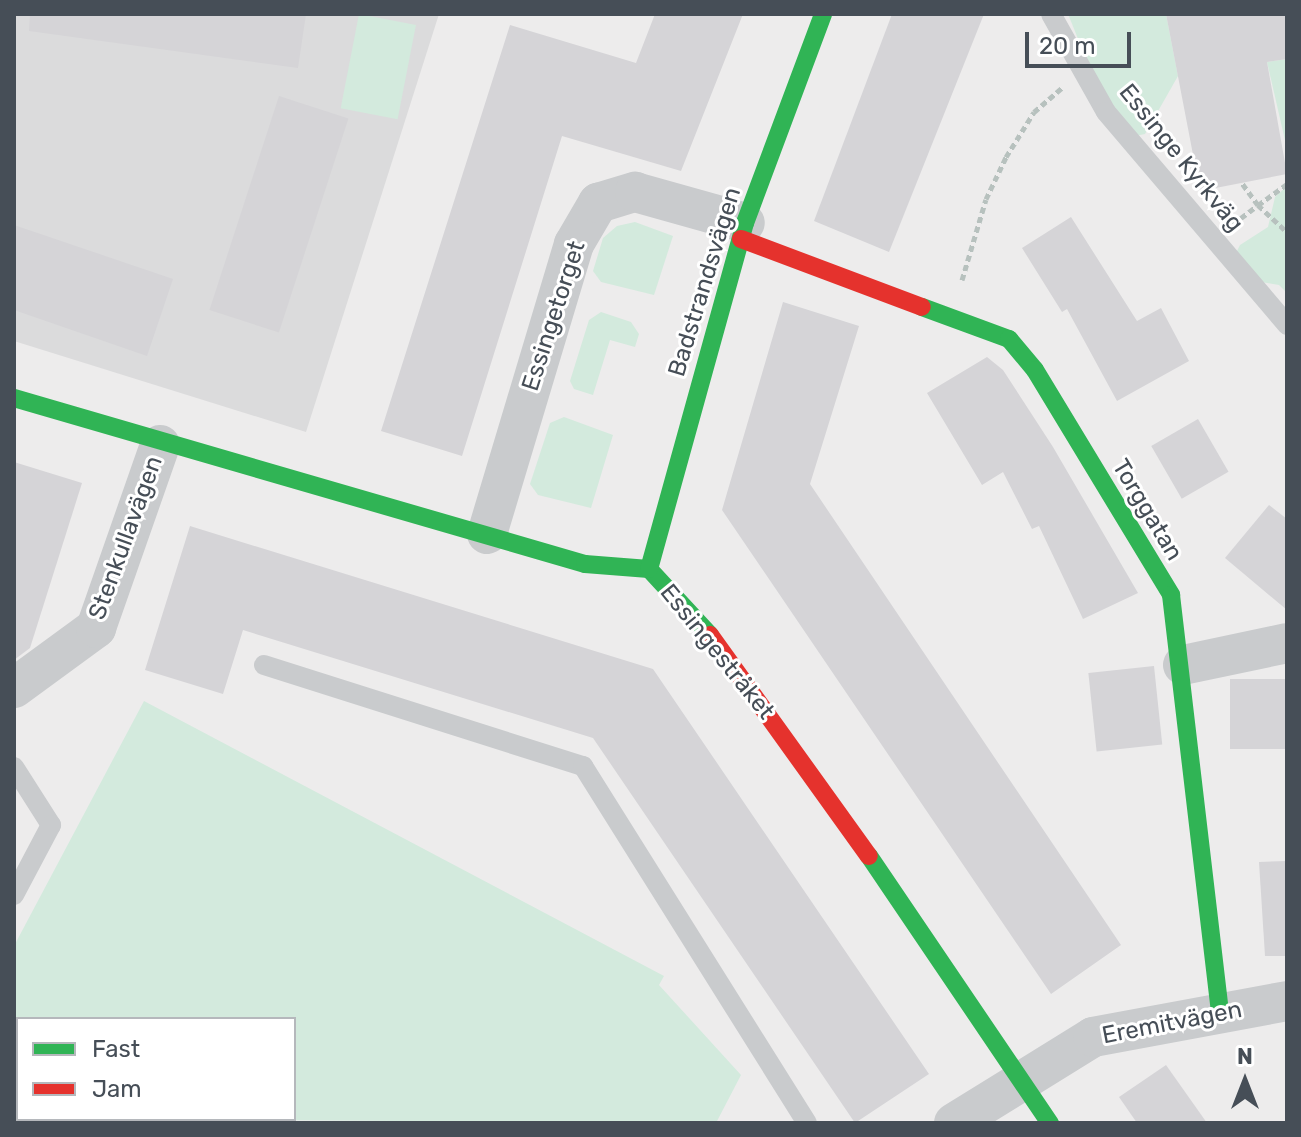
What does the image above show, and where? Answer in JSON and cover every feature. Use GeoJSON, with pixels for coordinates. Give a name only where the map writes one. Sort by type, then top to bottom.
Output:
{"type":"FeatureCollection","features":[{"type":"Feature","properties":{"kind":"street","name":"Badstrandsvägen"},"geometry":{"type":"LineString","coordinates":[[649,569],[743,231],[823,14]]}},
{"type":"Feature","properties":{"kind":"street","name":"Essingetorget"},"geometry":{"type":"LineString","coordinates":[[487,534],[574,244],[598,203],[635,192],[743,231]]}},
{"type":"Feature","properties":{"kind":"street","name":"Torggatan"},"geometry":{"type":"LineString","coordinates":[[743,231],[1009,339],[1035,370],[1171,595],[1183,665],[1220,1012]]}},
{"type":"Feature","properties":{"kind":"street","name":"Essingestråket"},"geometry":{"type":"LineString","coordinates":[[14,398],[160,445],[487,534],[585,564],[649,569],[694,614],[806,764],[1050,1123]]}},
{"type":"Feature","properties":{"kind":"street","name":"Stenkullavägen"},"geometry":{"type":"LineString","coordinates":[[14,688],[96,628],[160,445]]}},
{"type":"Feature","properties":{"kind":"street"},"geometry":{"type":"LineString","coordinates":[[1183,665],[1287,643]]}},
{"type":"Feature","properties":{"kind":"street","name":"Eremitvägen"},"geometry":{"type":"LineString","coordinates":[[1020,1082],[1093,1037],[1287,1001]]}},
{"type":"Feature","properties":{"kind":"street"},"geometry":{"type":"LineString","coordinates":[[954,1123],[1020,1082]]}},
{"type":"Feature","properties":{"kind":"lane","name":"Essinge Kyrkväg"},"geometry":{"type":"LineString","coordinates":[[1051,14],[1106,112],[1287,325]]}},
{"type":"Feature","properties":{"kind":"lane"},"geometry":{"type":"LineString","coordinates":[[264,665],[583,766],[807,1123]]}},
{"type":"Feature","properties":{"kind":"lane"},"geometry":{"type":"LineString","coordinates":[[14,767],[51,825],[14,895]]}},
{"type":"Feature","properties":{"kind":"path"},"geometry":{"type":"LineString","coordinates":[[951,315],[986,199],[1006,157],[1034,112],[1082,71]]}},
{"type":"Feature","properties":{"kind":"path"},"geometry":{"type":"LineString","coordinates":[[1242,183],[1258,205],[1287,232]]}},
{"type":"Feature","properties":{"kind":"path"},"geometry":{"type":"LineString","coordinates":[[1213,239],[1287,184]]}},
{"type":"Feature","properties":{"kind":"shaded area"},"geometry":{"type":"Polygon","coordinates":[[[14,14],[439,14],[306,432],[14,341],[14,14]]]}},
{"type":"Feature","properties":{"kind":"green space"},"geometry":{"type":"Polygon","coordinates":[[[359,14],[416,25],[398,119],[341,108],[359,14]]]}},
{"type":"Feature","properties":{"kind":"green space"},"geometry":{"type":"Polygon","coordinates":[[[1068,14],[1166,14],[1178,76],[1145,134],[1135,136],[1093,76],[1068,14]]]}},
{"type":"Feature","properties":{"kind":"green space"},"geometry":{"type":"Polygon","coordinates":[[[1287,59],[1287,149],[1267,62],[1287,59]]]}},
{"type":"Feature","properties":{"kind":"green space"},"geometry":{"type":"Polygon","coordinates":[[[1287,186],[1287,293],[1279,285],[1261,282],[1236,253],[1240,245],[1268,227],[1275,197],[1287,186]]]}},
{"type":"Feature","properties":{"kind":"green space"},"geometry":{"type":"Polygon","coordinates":[[[635,222],[673,236],[654,295],[601,282],[593,271],[603,238],[617,226],[635,222]]]}},
{"type":"Feature","properties":{"kind":"green space"},"geometry":{"type":"Polygon","coordinates":[[[601,312],[631,322],[639,334],[635,347],[610,340],[593,395],[574,389],[570,381],[589,320],[601,312]]]}},
{"type":"Feature","properties":{"kind":"green space"},"geometry":{"type":"Polygon","coordinates":[[[564,417],[613,435],[591,508],[538,495],[530,484],[550,423],[564,417]]]}},
{"type":"Feature","properties":{"kind":"green space"},"geometry":{"type":"Polygon","coordinates":[[[144,701],[664,976],[659,985],[741,1075],[716,1123],[296,1120],[296,1017],[16,1017],[16,1072],[14,946],[144,701]]]}},
{"type":"Feature","properties":{"kind":"building"},"geometry":{"type":"Polygon","coordinates":[[[30,14],[306,14],[298,68],[29,31],[30,14]]]}},
{"type":"Feature","properties":{"kind":"building"},"geometry":{"type":"Polygon","coordinates":[[[655,14],[743,14],[681,171],[562,136],[462,456],[381,431],[510,25],[636,63],[655,14]]]}},
{"type":"Feature","properties":{"kind":"building"},"geometry":{"type":"Polygon","coordinates":[[[892,14],[984,14],[889,252],[814,221],[892,14]]]}},
{"type":"Feature","properties":{"kind":"building"},"geometry":{"type":"Polygon","coordinates":[[[1166,14],[1287,14],[1287,59],[1267,62],[1287,174],[1200,191],[1166,14]]]}},
{"type":"Feature","properties":{"kind":"building"},"geometry":{"type":"Polygon","coordinates":[[[279,96],[348,119],[279,333],[209,310],[279,96]]]}},
{"type":"Feature","properties":{"kind":"building"},"geometry":{"type":"Polygon","coordinates":[[[1071,217],[1137,321],[1161,308],[1189,361],[1117,401],[1067,309],[1062,312],[1022,248],[1071,217]]]}},
{"type":"Feature","properties":{"kind":"building"},"geometry":{"type":"Polygon","coordinates":[[[14,225],[173,279],[147,356],[14,310],[14,225]]]}},
{"type":"Feature","properties":{"kind":"building"},"geometry":{"type":"Polygon","coordinates":[[[783,302],[859,326],[810,484],[1121,945],[1051,994],[722,510],[783,302]]]}},
{"type":"Feature","properties":{"kind":"building"},"geometry":{"type":"Polygon","coordinates":[[[987,357],[1003,370],[1053,447],[1138,593],[1083,619],[1039,526],[1032,529],[1003,472],[982,485],[927,393],[987,357]]]}},
{"type":"Feature","properties":{"kind":"building"},"geometry":{"type":"Polygon","coordinates":[[[1198,419],[1228,472],[1182,499],[1151,446],[1198,419]]]}},
{"type":"Feature","properties":{"kind":"building"},"geometry":{"type":"Polygon","coordinates":[[[14,462],[82,483],[30,648],[14,660],[14,462]]]}},
{"type":"Feature","properties":{"kind":"building"},"geometry":{"type":"Polygon","coordinates":[[[1269,505],[1287,519],[1287,610],[1225,558],[1269,505]]]}},
{"type":"Feature","properties":{"kind":"building"},"geometry":{"type":"Polygon","coordinates":[[[190,526],[653,669],[929,1074],[855,1123],[593,738],[243,630],[223,694],[145,670],[190,526]]]}},
{"type":"Feature","properties":{"kind":"building"},"geometry":{"type":"Polygon","coordinates":[[[1154,666],[1162,745],[1097,751],[1088,673],[1154,666]]]}},
{"type":"Feature","properties":{"kind":"building"},"geometry":{"type":"Polygon","coordinates":[[[1230,679],[1287,679],[1287,749],[1230,749],[1230,679]]]}},
{"type":"Feature","properties":{"kind":"building"},"geometry":{"type":"Polygon","coordinates":[[[1287,861],[1287,956],[1265,956],[1259,862],[1287,861]]]}},
{"type":"Feature","properties":{"kind":"building"},"geometry":{"type":"Polygon","coordinates":[[[1166,1065],[1207,1123],[1137,1123],[1119,1097],[1166,1065]]]}},
{"type":"Feature","properties":{"kind":"traffic: fast"},"geometry":{"type":"LineString","coordinates":[[649,569],[745,223],[823,14]]}},
{"type":"Feature","properties":{"kind":"traffic: fast"},"geometry":{"type":"LineString","coordinates":[[922,307],[1009,339],[1035,370],[1171,595],[1220,1012]]}},
{"type":"Feature","properties":{"kind":"traffic: fast"},"geometry":{"type":"LineString","coordinates":[[14,398],[585,564],[649,569],[710,635]]}},
{"type":"Feature","properties":{"kind":"traffic: fast"},"geometry":{"type":"LineString","coordinates":[[869,856],[1050,1123]]}},
{"type":"Feature","properties":{"kind":"traffic: jam"},"geometry":{"type":"LineString","coordinates":[[741,239],[922,307]]}},
{"type":"Feature","properties":{"kind":"traffic: jam"},"geometry":{"type":"LineString","coordinates":[[710,635],[869,856]]}}]}
